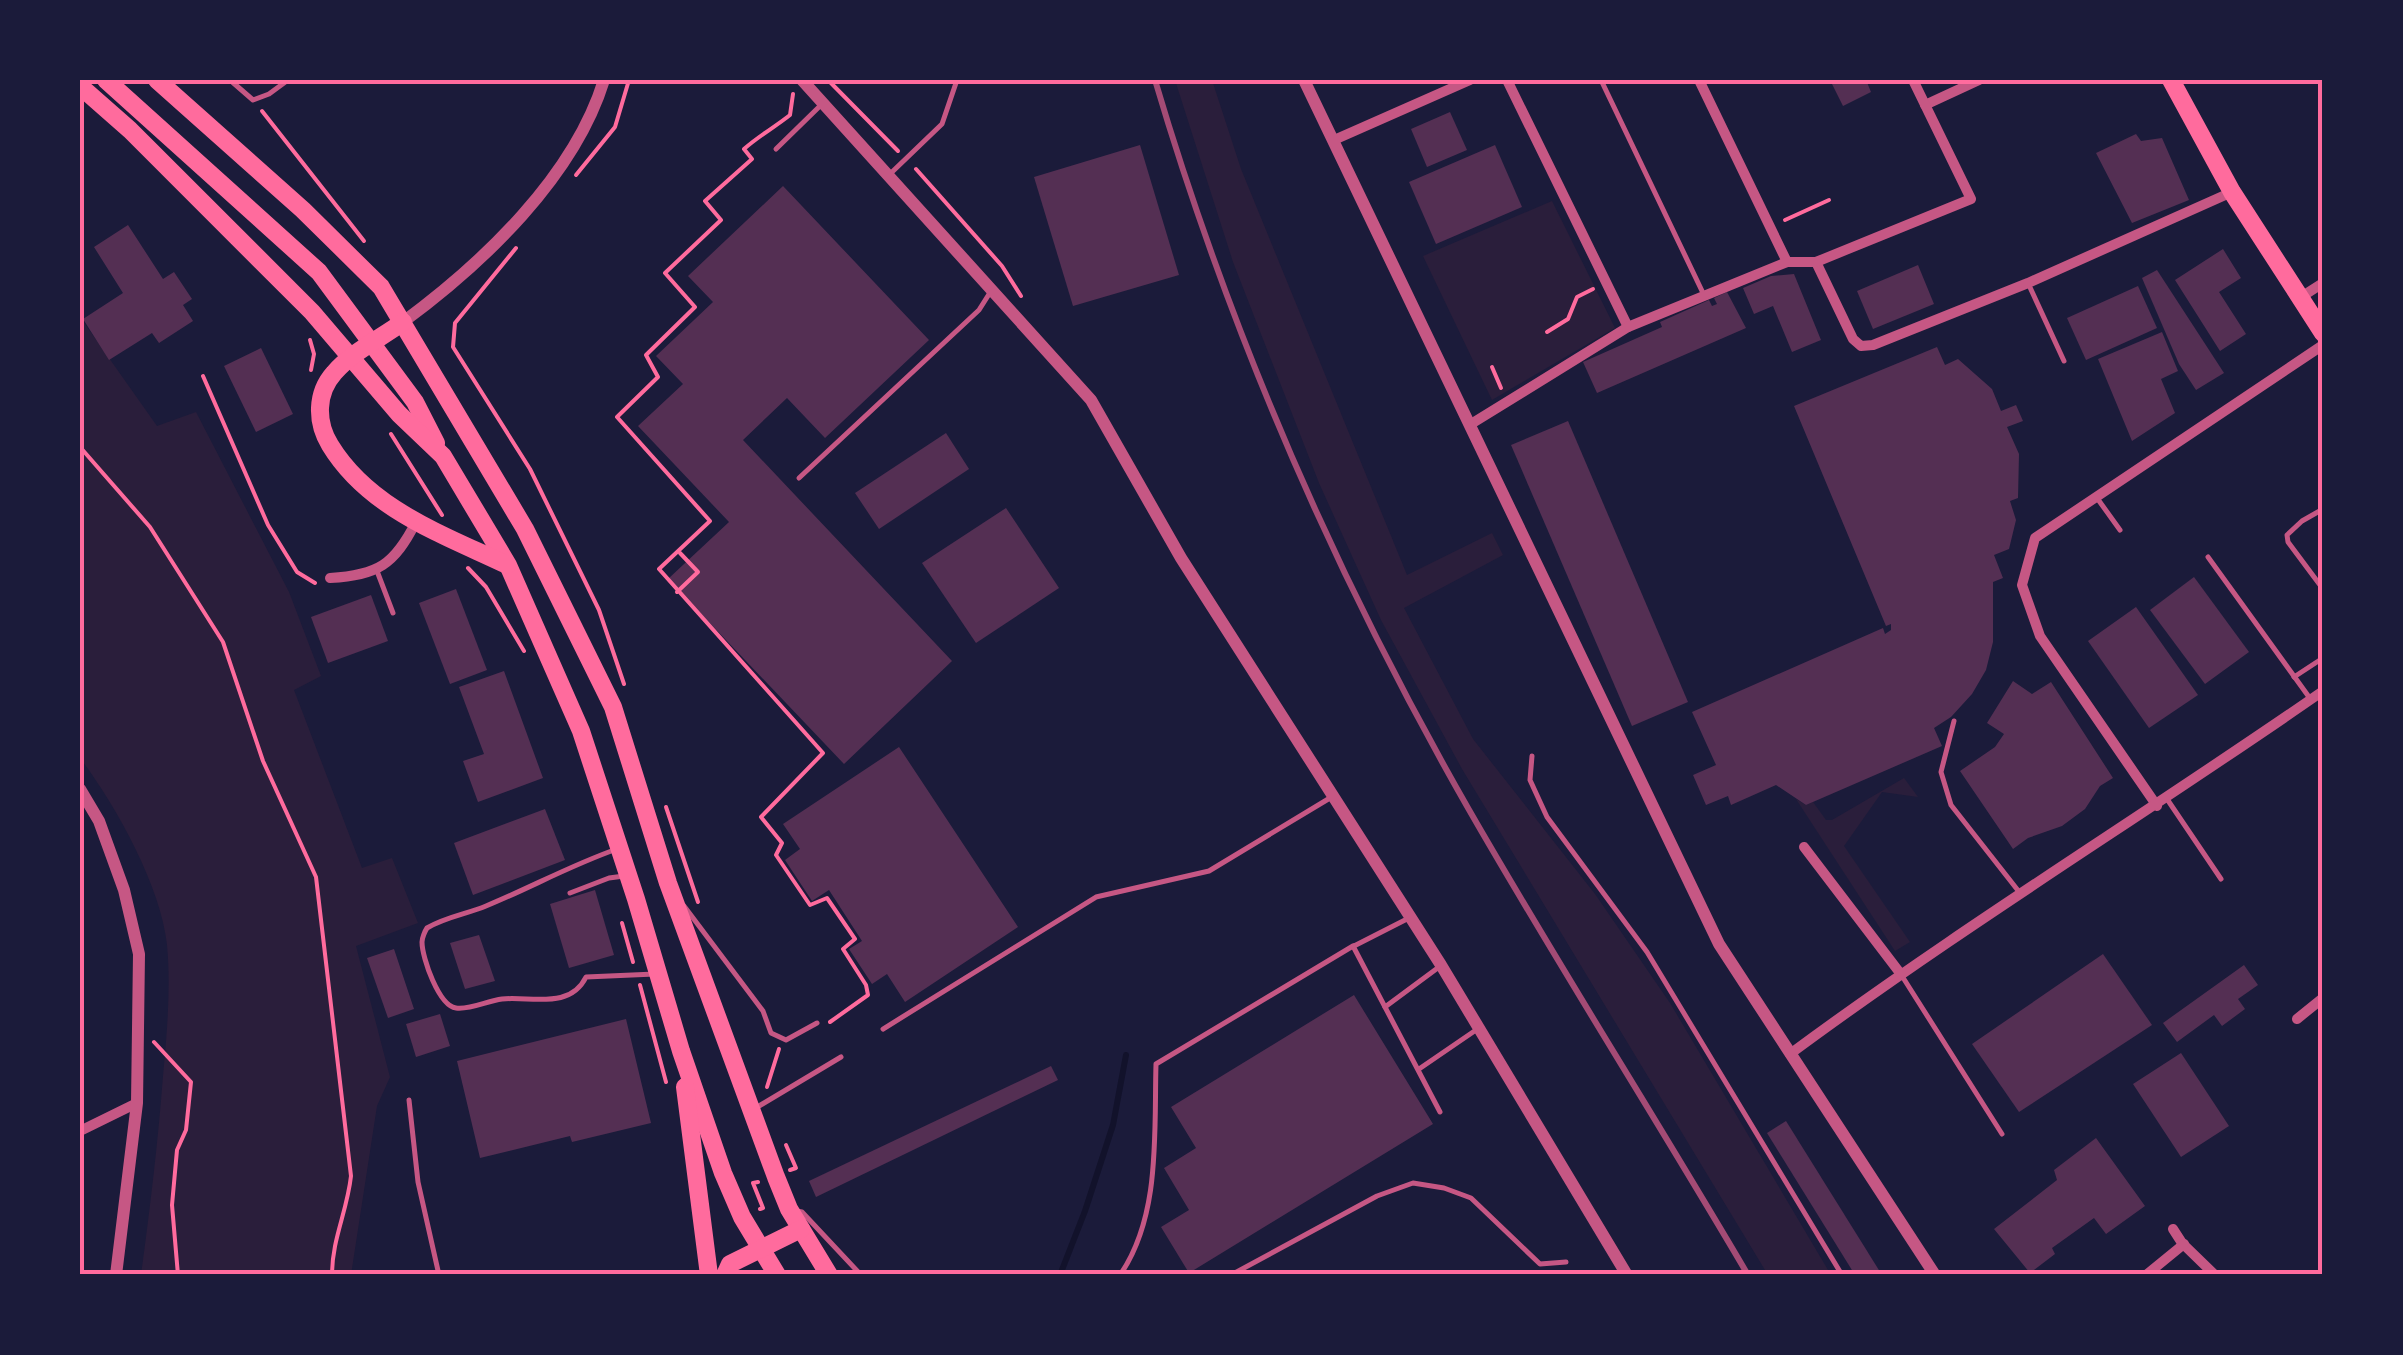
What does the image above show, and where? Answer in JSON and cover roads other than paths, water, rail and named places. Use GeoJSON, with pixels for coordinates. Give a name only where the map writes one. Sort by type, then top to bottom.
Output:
{"type":"FeatureCollection","features":[{"type":"Feature","properties":{"kind":"main road"},"geometry":{"type":"LineString","coordinates":[[106,80],[319,272],[415,402],[508,565],[580,730],[723,1173],[742,1217],[777,1275]]}},
{"type":"Feature","properties":{"kind":"main road"},"geometry":{"type":"LineString","coordinates":[[157,80],[347,251],[380,287],[525,530],[613,706],[668,883],[776,1177],[789,1209],[829,1275]]}},
{"type":"Feature","properties":{"kind":"main road"},"geometry":{"type":"LineString","coordinates":[[2177,82],[2232,192],[2323,333]]}},
{"type":"Feature","properties":{"kind":"main road"},"geometry":{"type":"LineString","coordinates":[[80,86],[312,312],[400,414],[443,456]]}},
{"type":"Feature","properties":{"kind":"main road"},"geometry":{"type":"LineString","coordinates":[[404,322],[333,374],[323,392],[320,424],[343,466],[364,488],[459,551],[508,565]]}},
{"type":"Feature","properties":{"kind":"main road"},"geometry":{"type":"LineString","coordinates":[[681,1050],[708,1275]]}},
{"type":"Feature","properties":{"kind":"main road"},"geometry":{"type":"LineString","coordinates":[[725,1275],[730,1264],[801,1229]]}},
{"type":"Feature","properties":{"kind":"street"},"geometry":{"type":"LineString","coordinates":[[404,322],[506,234],[557,170],[596,105],[604,80]]}},
{"type":"Feature","properties":{"kind":"street"},"geometry":{"type":"LineString","coordinates":[[802,80],[1091,400],[1181,558],[1441,965],[1628,1275]]}},
{"type":"Feature","properties":{"kind":"street"},"geometry":{"type":"LineString","coordinates":[[1304,80],[1719,944],[1935,1275]]}},
{"type":"Feature","properties":{"kind":"street"},"geometry":{"type":"LineString","coordinates":[[1334,140],[1470,80]]}},
{"type":"Feature","properties":{"kind":"street"},"geometry":{"type":"LineString","coordinates":[[1506,80],[1628,327]]}},
{"type":"Feature","properties":{"kind":"street"},"geometry":{"type":"LineString","coordinates":[[1699,80],[1787,262]]}},
{"type":"Feature","properties":{"kind":"street"},"geometry":{"type":"LineString","coordinates":[[1471,424],[1628,327],[1787,262],[1816,262],[1971,199],[1912,80]]}},
{"type":"Feature","properties":{"kind":"street"},"geometry":{"type":"LineString","coordinates":[[1925,105],[1979,80]]}},
{"type":"Feature","properties":{"kind":"street"},"geometry":{"type":"LineString","coordinates":[[1816,262],[1852,339],[1861,346],[1873,345],[2028,283],[2232,192]]}},
{"type":"Feature","properties":{"kind":"street"},"geometry":{"type":"LineString","coordinates":[[2298,299],[2323,283]]}},
{"type":"Feature","properties":{"kind":"street"},"geometry":{"type":"LineString","coordinates":[[2162,803],[2040,636],[2022,585],[2035,538],[2323,345]]}},
{"type":"Feature","properties":{"kind":"street"},"geometry":{"type":"LineString","coordinates":[[330,578],[377,571],[402,550],[416,522]]}},
{"type":"Feature","properties":{"kind":"street"},"geometry":{"type":"LineString","coordinates":[[1790,1054],[1900,973],[2162,803],[2323,691]]}},
{"type":"Feature","properties":{"kind":"street"},"geometry":{"type":"LineString","coordinates":[[80,788],[99,821],[124,890],[139,954],[137,1103],[116,1275]]}},
{"type":"Feature","properties":{"kind":"street"},"geometry":{"type":"LineString","coordinates":[[1804,848],[1900,973]]}},
{"type":"Feature","properties":{"kind":"street"},"geometry":{"type":"LineString","coordinates":[[2296,1019],[2323,998]]}},
{"type":"Feature","properties":{"kind":"street"},"geometry":{"type":"LineString","coordinates":[[80,1130],[137,1103]]}},
{"type":"Feature","properties":{"kind":"street"},"geometry":{"type":"LineString","coordinates":[[2173,1228],[2215,1275]]}},
{"type":"Feature","properties":{"kind":"street"},"geometry":{"type":"LineString","coordinates":[[2146,1275],[2184,1244]]}},
{"type":"Feature","properties":{"kind":"lane"},"geometry":{"type":"LineString","coordinates":[[230,80],[253,100],[288,80]]}},
{"type":"Feature","properties":{"kind":"lane"},"geometry":{"type":"LineString","coordinates":[[889,174],[942,124],[957,80]]}},
{"type":"Feature","properties":{"kind":"lane"},"geometry":{"type":"LineString","coordinates":[[1601,80],[1704,296]]}},
{"type":"Feature","properties":{"kind":"lane"},"geometry":{"type":"LineString","coordinates":[[776,149],[823,103]]}},
{"type":"Feature","properties":{"kind":"lane"},"geometry":{"type":"LineString","coordinates":[[2028,283],[2064,361]]}},
{"type":"Feature","properties":{"kind":"lane"},"geometry":{"type":"LineString","coordinates":[[799,478],[979,310],[993,288]]}},
{"type":"Feature","properties":{"kind":"lane"},"geometry":{"type":"LineString","coordinates":[[2097,498],[2120,530]]}},
{"type":"Feature","properties":{"kind":"lane"},"geometry":{"type":"LineString","coordinates":[[2323,509],[2302,520],[2287,535],[2323,590]]}},
{"type":"Feature","properties":{"kind":"lane"},"geometry":{"type":"LineString","coordinates":[[2208,557],[2311,700]]}},
{"type":"Feature","properties":{"kind":"lane"},"geometry":{"type":"LineString","coordinates":[[377,571],[393,613]]}},
{"type":"Feature","properties":{"kind":"lane"},"geometry":{"type":"LineString","coordinates":[[2294,676],[2323,658]]}},
{"type":"Feature","properties":{"kind":"lane"},"geometry":{"type":"LineString","coordinates":[[1954,722],[1942,772],[1951,805],[2020,892]]}},
{"type":"Feature","properties":{"kind":"lane"},"geometry":{"type":"LineString","coordinates":[[1532,756],[1530,780],[1547,817],[1648,952],[1842,1275]]}},
{"type":"Feature","properties":{"kind":"lane"},"geometry":{"type":"LineString","coordinates":[[883,1029],[1096,897],[1209,871],[1332,797]]}},
{"type":"Feature","properties":{"kind":"lane"},"geometry":{"type":"LineString","coordinates":[[2162,803],[2220,879]]}},
{"type":"Feature","properties":{"kind":"lane"},"geometry":{"type":"LineString","coordinates":[[619,848],[532,882],[486,906],[437,922],[427,928],[422,943],[438,994],[442,1002],[454,1008],[502,999],[546,1001],[573,993],[586,977],[658,974]]}},
{"type":"Feature","properties":{"kind":"lane"},"geometry":{"type":"LineString","coordinates":[[570,893],[627,875]]}},
{"type":"Feature","properties":{"kind":"lane"},"geometry":{"type":"LineString","coordinates":[[668,883],[762,1011],[770,1033],[786,1040],[817,1027]]}},
{"type":"Feature","properties":{"kind":"lane"},"geometry":{"type":"LineString","coordinates":[[1120,1275],[1140,1235],[1155,1154],[1156,1064],[1353,946],[1410,918]]}},
{"type":"Feature","properties":{"kind":"lane"},"geometry":{"type":"LineString","coordinates":[[1353,946],[1440,1112]]}},
{"type":"Feature","properties":{"kind":"lane"},"geometry":{"type":"LineString","coordinates":[[1385,1007],[1441,965]]}},
{"type":"Feature","properties":{"kind":"lane"},"geometry":{"type":"LineString","coordinates":[[1900,973],[2002,1134]]}},
{"type":"Feature","properties":{"kind":"lane"},"geometry":{"type":"LineString","coordinates":[[1418,1070],[1478,1028]]}},
{"type":"Feature","properties":{"kind":"lane"},"geometry":{"type":"LineString","coordinates":[[751,1111],[841,1056]]}},
{"type":"Feature","properties":{"kind":"lane"},"geometry":{"type":"LineString","coordinates":[[410,1100],[422,1200],[440,1275]]}},
{"type":"Feature","properties":{"kind":"lane"},"geometry":{"type":"LineString","coordinates":[[1230,1275],[1376,1196],[1413,1183],[1471,1198],[1540,1264],[1566,1262]]}},
{"type":"Feature","properties":{"kind":"lane"},"geometry":{"type":"LineString","coordinates":[[789,1209],[802,1212],[862,1275]]}},
{"type":"Feature","properties":{"kind":"waterway"},"geometry":{"type":"LineString","coordinates":[[1060,1275],[1113,1125],[1126,1055]]}},
{"type":"Feature","properties":{"kind":"railway"},"geometry":{"type":"LineString","coordinates":[[1155,80],[1252,361],[1374,633],[1502,867],[1748,1275]]}}]}
